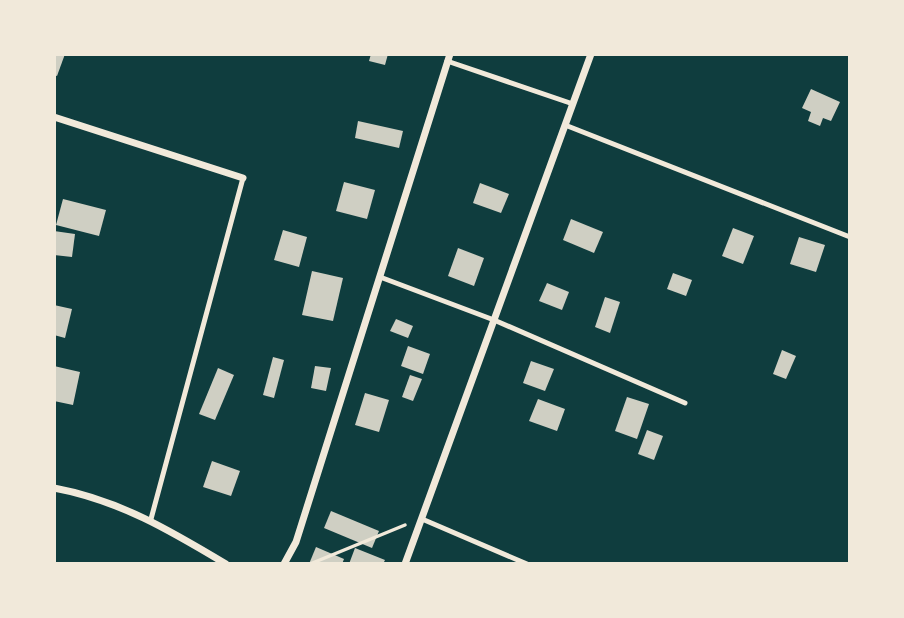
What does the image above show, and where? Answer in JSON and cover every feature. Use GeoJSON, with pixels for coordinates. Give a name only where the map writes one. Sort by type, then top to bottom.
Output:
{"type":"FeatureCollection","features":[{"type":"Feature","properties":{"kind":"street"},"geometry":{"type":"LineString","coordinates":[[405,564],[591,54]]}},
{"type":"Feature","properties":{"kind":"street"},"geometry":{"type":"LineString","coordinates":[[284,564],[296,542],[449,58]]}},
{"type":"Feature","properties":{"kind":"street"},"geometry":{"type":"LineString","coordinates":[[54,117],[243,178]]}},
{"type":"Feature","properties":{"kind":"street"},"geometry":{"type":"LineString","coordinates":[[54,488],[99,498],[151,519],[226,564]]}},
{"type":"Feature","properties":{"kind":"lane"},"geometry":{"type":"LineString","coordinates":[[449,58],[573,104]]}},
{"type":"Feature","properties":{"kind":"lane"},"geometry":{"type":"LineString","coordinates":[[565,125],[850,237]]}},
{"type":"Feature","properties":{"kind":"lane"},"geometry":{"type":"LineString","coordinates":[[151,519],[243,178]]}},
{"type":"Feature","properties":{"kind":"lane"},"geometry":{"type":"LineString","coordinates":[[380,277],[494,320],[685,403]]}},
{"type":"Feature","properties":{"kind":"lane"},"geometry":{"type":"LineString","coordinates":[[422,519],[527,564]]}},
{"type":"Feature","properties":{"kind":"building"},"geometry":{"type":"Polygon","coordinates":[[[54,54],[65,54],[57,76],[54,75],[54,54]]]}},
{"type":"Feature","properties":{"kind":"building"},"geometry":{"type":"Polygon","coordinates":[[[371,54],[388,54],[385,65],[369,61],[371,54]]]}},
{"type":"Feature","properties":{"kind":"building"},"geometry":{"type":"Polygon","coordinates":[[[811,89],[840,102],[831,121],[823,118],[820,126],[808,121],[811,112],[802,108],[811,89]]]}},
{"type":"Feature","properties":{"kind":"building"},"geometry":{"type":"Polygon","coordinates":[[[358,121],[403,131],[399,148],[355,138],[358,121]]]}},
{"type":"Feature","properties":{"kind":"building"},"geometry":{"type":"Polygon","coordinates":[[[344,182],[375,190],[367,219],[336,211],[344,182]]]}},
{"type":"Feature","properties":{"kind":"building"},"geometry":{"type":"Polygon","coordinates":[[[480,183],[509,194],[501,213],[473,203],[480,183]]]}},
{"type":"Feature","properties":{"kind":"building"},"geometry":{"type":"Polygon","coordinates":[[[63,199],[106,210],[99,236],[56,225],[63,199]]]}},
{"type":"Feature","properties":{"kind":"building"},"geometry":{"type":"Polygon","coordinates":[[[571,219],[603,232],[594,253],[563,240],[571,219]]]}},
{"type":"Feature","properties":{"kind":"building"},"geometry":{"type":"Polygon","coordinates":[[[733,228],[754,236],[743,264],[722,256],[733,228]]]}},
{"type":"Feature","properties":{"kind":"building"},"geometry":{"type":"Polygon","coordinates":[[[283,230],[307,237],[299,267],[274,260],[283,230]]]}},
{"type":"Feature","properties":{"kind":"building"},"geometry":{"type":"Polygon","coordinates":[[[54,231],[75,234],[72,257],[54,255],[54,231]]]}},
{"type":"Feature","properties":{"kind":"building"},"geometry":{"type":"Polygon","coordinates":[[[799,237],[825,245],[816,272],[790,264],[799,237]]]}},
{"type":"Feature","properties":{"kind":"building"},"geometry":{"type":"Polygon","coordinates":[[[458,248],[484,258],[474,286],[448,276],[458,248]]]}},
{"type":"Feature","properties":{"kind":"building"},"geometry":{"type":"Polygon","coordinates":[[[312,271],[343,278],[333,321],[302,315],[312,271]]]}},
{"type":"Feature","properties":{"kind":"building"},"geometry":{"type":"Polygon","coordinates":[[[673,273],[692,280],[686,296],[667,289],[673,273]]]}},
{"type":"Feature","properties":{"kind":"building"},"geometry":{"type":"Polygon","coordinates":[[[547,283],[569,292],[562,310],[539,301],[547,283]]]}},
{"type":"Feature","properties":{"kind":"building"},"geometry":{"type":"Polygon","coordinates":[[[605,297],[620,302],[610,333],[595,327],[605,297]]]}},
{"type":"Feature","properties":{"kind":"building"},"geometry":{"type":"Polygon","coordinates":[[[54,305],[72,309],[65,338],[54,335],[54,305]]]}},
{"type":"Feature","properties":{"kind":"building"},"geometry":{"type":"Polygon","coordinates":[[[396,319],[413,326],[408,338],[390,331],[396,319]]]}},
{"type":"Feature","properties":{"kind":"building"},"geometry":{"type":"Polygon","coordinates":[[[408,346],[430,354],[423,374],[401,366],[408,346]]]}},
{"type":"Feature","properties":{"kind":"building"},"geometry":{"type":"Polygon","coordinates":[[[782,350],[796,356],[786,379],[773,374],[782,350]]]}},
{"type":"Feature","properties":{"kind":"building"},"geometry":{"type":"Polygon","coordinates":[[[273,357],[284,360],[274,398],[263,395],[273,357]]]}},
{"type":"Feature","properties":{"kind":"building"},"geometry":{"type":"Polygon","coordinates":[[[531,361],[554,369],[545,391],[523,383],[531,361]]]}},
{"type":"Feature","properties":{"kind":"building"},"geometry":{"type":"Polygon","coordinates":[[[54,366],[80,372],[73,405],[54,401],[54,366]]]}},
{"type":"Feature","properties":{"kind":"building"},"geometry":{"type":"Polygon","coordinates":[[[315,366],[331,368],[326,391],[311,388],[315,366]]]}},
{"type":"Feature","properties":{"kind":"building"},"geometry":{"type":"Polygon","coordinates":[[[218,368],[234,375],[215,420],[199,414],[218,368]]]}},
{"type":"Feature","properties":{"kind":"building"},"geometry":{"type":"Polygon","coordinates":[[[410,375],[422,379],[413,401],[402,397],[410,375]]]}},
{"type":"Feature","properties":{"kind":"building"},"geometry":{"type":"Polygon","coordinates":[[[365,393],[389,400],[379,432],[355,425],[365,393]]]}},
{"type":"Feature","properties":{"kind":"building"},"geometry":{"type":"Polygon","coordinates":[[[627,397],[649,404],[637,439],[615,431],[627,397]]]}},
{"type":"Feature","properties":{"kind":"building"},"geometry":{"type":"Polygon","coordinates":[[[538,399],[565,409],[557,431],[529,421],[538,399]]]}},
{"type":"Feature","properties":{"kind":"building"},"geometry":{"type":"Polygon","coordinates":[[[647,430],[663,436],[654,460],[638,454],[647,430]]]}},
{"type":"Feature","properties":{"kind":"building"},"geometry":{"type":"Polygon","coordinates":[[[212,461],[240,471],[231,496],[203,487],[212,461]]]}},
{"type":"Feature","properties":{"kind":"building"},"geometry":{"type":"Polygon","coordinates":[[[331,511],[379,531],[372,548],[324,528],[331,511]]]}},
{"type":"Feature","properties":{"kind":"building"},"geometry":{"type":"Polygon","coordinates":[[[316,547],[344,559],[342,564],[309,564],[316,547]]]}},
{"type":"Feature","properties":{"kind":"building"},"geometry":{"type":"Polygon","coordinates":[[[355,548],[385,560],[383,564],[349,564],[355,548]]]}}]}
